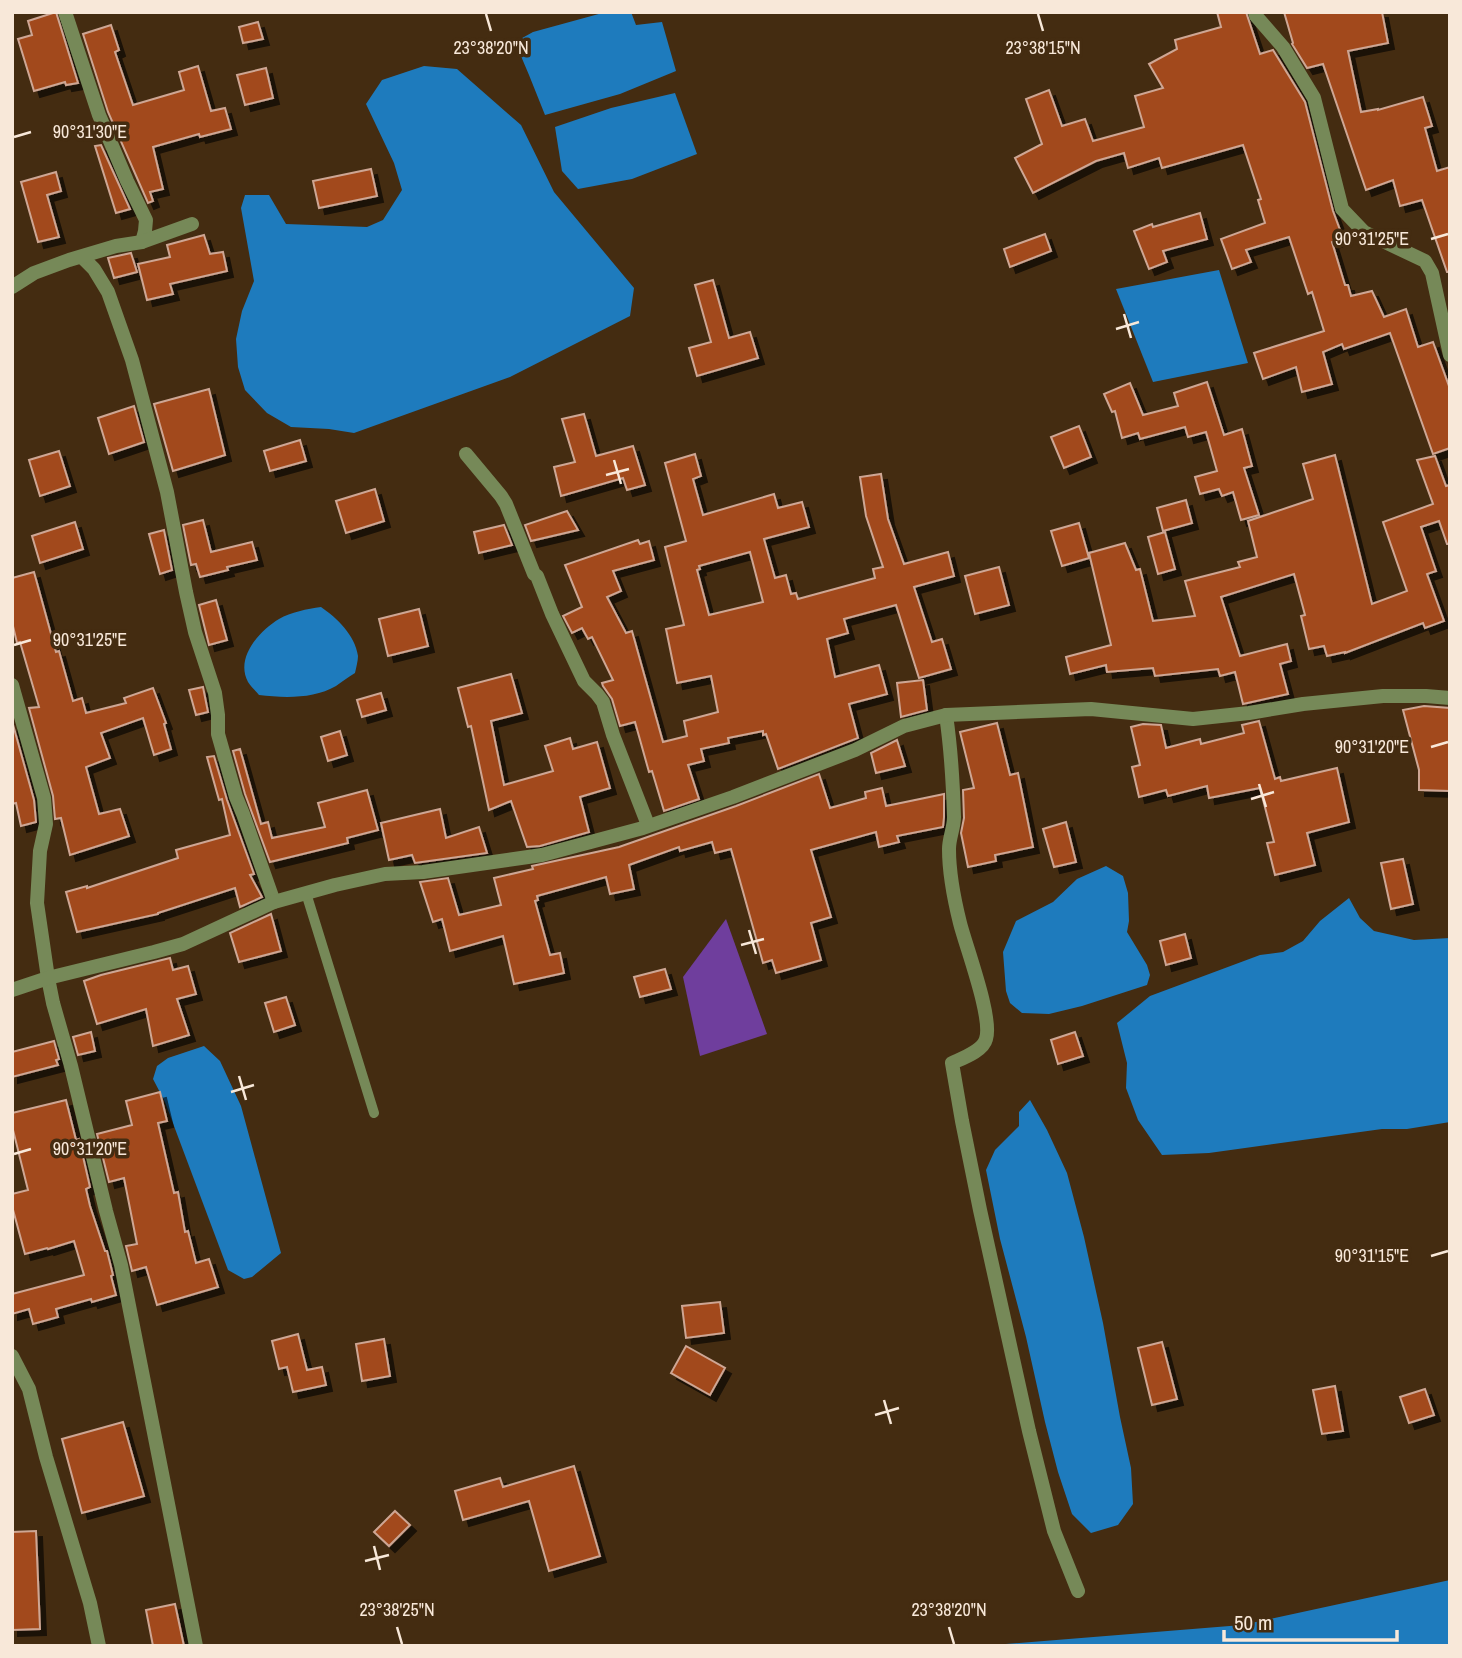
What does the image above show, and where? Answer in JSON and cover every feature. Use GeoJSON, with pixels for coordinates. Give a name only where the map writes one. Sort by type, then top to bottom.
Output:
{"type":"FeatureCollection","features":[{"type":"Feature","properties":{"kind":"street"},"geometry":{"type":"LineString","coordinates":[[65,12],[99,115],[146,220],[142,242]]}},
{"type":"Feature","properties":{"kind":"street"},"geometry":{"type":"LineString","coordinates":[[1255,12],[1283,47],[1314,98],[1342,209],[1364,232],[1425,261],[1432,273],[1449,352]]}},
{"type":"Feature","properties":{"kind":"street"},"geometry":{"type":"LineString","coordinates":[[12,287],[34,273],[116,246],[142,242],[192,224]]}},
{"type":"Feature","properties":{"kind":"street"},"geometry":{"type":"LineString","coordinates":[[82,257],[94,269],[108,292],[132,360],[167,492],[195,632],[215,693],[218,734],[236,797],[274,902]]}},
{"type":"Feature","properties":{"kind":"street"},"geometry":{"type":"LineString","coordinates":[[466,454],[506,504],[534,574],[584,681],[603,702],[648,825]]}},
{"type":"Feature","properties":{"kind":"street"},"geometry":{"type":"LineString","coordinates":[[12,685],[44,798],[46,824],[40,851],[37,903],[48,978],[121,1265],[196,1646]]}},
{"type":"Feature","properties":{"kind":"street"},"geometry":{"type":"LineString","coordinates":[[12,990],[48,978],[183,944],[274,902],[335,885],[385,874],[423,872],[542,855],[648,825],[733,797],[855,750],[904,726],[946,715],[1091,709],[1193,719],[1383,696],[1450,698]]}},
{"type":"Feature","properties":{"kind":"street"},"geometry":{"type":"LineString","coordinates":[[946,715],[952,753],[954,821],[949,846],[950,880],[988,1027],[983,1045],[952,1063],[961,1121],[1030,1432],[1054,1531],[1078,1591]]}},
{"type":"Feature","properties":{"kind":"street"},"geometry":{"type":"LineString","coordinates":[[12,1356],[29,1389],[46,1457],[90,1603],[99,1646]]}},
{"type":"Feature","properties":{"kind":"lane"},"geometry":{"type":"LineString","coordinates":[[306,894],[374,1113]]}},
{"type":"Feature","properties":{"kind":"shaded area"},"geometry":{"type":"Polygon","coordinates":[[[726,919],[767,1034],[700,1056],[683,977],[726,919]]]}},
{"type":"Feature","properties":{"kind":"water"},"geometry":{"type":"Polygon","coordinates":[[[606,12],[631,12],[636,25],[662,22],[676,71],[620,94],[545,115],[515,42],[533,32],[606,12]]]}},
{"type":"Feature","properties":{"kind":"water"},"geometry":{"type":"Polygon","coordinates":[[[424,66],[457,69],[521,125],[554,192],[634,288],[630,316],[510,377],[354,433],[291,427],[267,413],[245,390],[238,367],[236,339],[242,311],[254,281],[241,208],[245,195],[269,195],[286,224],[367,227],[383,220],[402,190],[394,163],[366,104],[382,80],[424,66]]]}},
{"type":"Feature","properties":{"kind":"water"},"geometry":{"type":"Polygon","coordinates":[[[675,93],[697,154],[632,179],[578,189],[562,171],[555,127],[611,108],[675,93]]]}},
{"type":"Feature","properties":{"kind":"water"},"geometry":{"type":"Polygon","coordinates":[[[1219,270],[1248,363],[1153,382],[1116,289],[1219,270]]]}},
{"type":"Feature","properties":{"kind":"water"},"geometry":{"type":"Polygon","coordinates":[[[321,607],[339,622],[353,641],[358,656],[355,673],[336,686],[318,693],[289,697],[259,695],[248,682],[245,673],[251,646],[279,619],[321,607]]]}},
{"type":"Feature","properties":{"kind":"water"},"geometry":{"type":"Polygon","coordinates":[[[1106,866],[1123,876],[1128,893],[1127,932],[1147,965],[1150,975],[1147,985],[1049,1014],[1022,1013],[1010,1003],[1006,991],[1003,952],[1016,921],[1053,902],[1077,879],[1106,866]]]}},
{"type":"Feature","properties":{"kind":"water"},"geometry":{"type":"Polygon","coordinates":[[[1349,898],[1360,918],[1374,931],[1414,940],[1450,938],[1450,1122],[1209,1153],[1162,1155],[1138,1120],[1126,1088],[1127,1063],[1117,1023],[1150,996],[1260,955],[1283,952],[1303,941],[1320,921],[1349,898]]]}},
{"type":"Feature","properties":{"kind":"water"},"geometry":{"type":"Polygon","coordinates":[[[204,1046],[220,1061],[241,1106],[281,1253],[252,1277],[244,1279],[228,1270],[165,1102],[153,1079],[157,1066],[168,1058],[204,1046]]]}},
{"type":"Feature","properties":{"kind":"water"},"geometry":{"type":"Polygon","coordinates":[[[1030,1100],[1067,1173],[1103,1323],[1131,1468],[1133,1504],[1118,1525],[1091,1533],[1072,1514],[1058,1472],[1000,1239],[986,1170],[995,1150],[1019,1126],[1019,1112],[1030,1100]]]}},
{"type":"Feature","properties":{"kind":"water"},"geometry":{"type":"Polygon","coordinates":[[[1450,1580],[1450,1646],[981,1646],[1242,1625],[1450,1580]]]}},
{"type":"Feature","properties":{"kind":"building"},"geometry":{"type":"Polygon","coordinates":[[[56,12],[78,83],[66,85],[65,82],[34,91],[18,39],[32,35],[28,21],[56,12]]]}},
{"type":"Feature","properties":{"kind":"building"},"geometry":{"type":"Polygon","coordinates":[[[1217,12],[1246,12],[1260,54],[1273,50],[1305,102],[1333,211],[1343,238],[1332,242],[1345,285],[1348,285],[1351,296],[1372,291],[1384,317],[1406,309],[1418,347],[1433,342],[1450,389],[1450,448],[1433,454],[1390,333],[1344,349],[1342,344],[1323,352],[1332,384],[1302,392],[1296,367],[1263,379],[1254,353],[1324,331],[1312,292],[1308,294],[1289,237],[1246,250],[1251,262],[1232,269],[1221,239],[1265,223],[1258,200],[1261,199],[1243,145],[1162,168],[1159,158],[1128,168],[1124,153],[1096,161],[1033,193],[1015,158],[1042,144],[1026,99],[1049,90],[1062,126],[1085,119],[1093,141],[1144,127],[1135,96],[1163,88],[1149,64],[1177,49],[1175,40],[1221,27],[1217,12]]]}},
{"type":"Feature","properties":{"kind":"building"},"geometry":{"type":"Polygon","coordinates":[[[1284,12],[1382,12],[1388,43],[1348,51],[1361,112],[1423,97],[1432,126],[1425,128],[1437,171],[1450,167],[1450,272],[1447,272],[1422,200],[1400,206],[1393,180],[1366,190],[1323,64],[1307,68],[1292,44],[1284,12]]]}},
{"type":"Feature","properties":{"kind":"building"},"geometry":{"type":"Polygon","coordinates":[[[258,22],[263,39],[243,43],[239,27],[258,22]]]}},
{"type":"Feature","properties":{"kind":"building"},"geometry":{"type":"Polygon","coordinates":[[[111,25],[119,50],[115,52],[133,105],[184,90],[179,72],[198,66],[211,111],[225,108],[231,129],[200,137],[199,134],[153,147],[163,189],[150,192],[153,201],[148,203],[108,112],[83,34],[111,25]]]}},
{"type":"Feature","properties":{"kind":"building"},"geometry":{"type":"Polygon","coordinates":[[[266,68],[273,98],[245,105],[237,75],[266,68]]]}},
{"type":"Feature","properties":{"kind":"building"},"geometry":{"type":"Polygon","coordinates":[[[101,145],[130,209],[116,213],[95,146],[101,145]]]}},
{"type":"Feature","properties":{"kind":"building"},"geometry":{"type":"Polygon","coordinates":[[[371,169],[377,196],[319,208],[313,181],[371,169]]]}},
{"type":"Feature","properties":{"kind":"building"},"geometry":{"type":"Polygon","coordinates":[[[56,172],[61,191],[47,195],[59,237],[38,242],[21,182],[56,172]]]}},
{"type":"Feature","properties":{"kind":"building"},"geometry":{"type":"Polygon","coordinates":[[[1200,213],[1207,239],[1163,251],[1167,262],[1149,269],[1134,231],[1200,213]]]}},
{"type":"Feature","properties":{"kind":"building"},"geometry":{"type":"Polygon","coordinates":[[[1045,234],[1051,251],[1010,267],[1004,249],[1045,234]]]}},
{"type":"Feature","properties":{"kind":"building"},"geometry":{"type":"Polygon","coordinates":[[[204,235],[210,254],[223,252],[227,271],[170,284],[173,294],[147,300],[138,264],[170,257],[167,245],[204,235]]]}},
{"type":"Feature","properties":{"kind":"building"},"geometry":{"type":"Polygon","coordinates":[[[131,253],[137,272],[114,278],[108,258],[131,253]]]}},
{"type":"Feature","properties":{"kind":"building"},"geometry":{"type":"Polygon","coordinates":[[[713,280],[729,338],[750,332],[758,358],[697,376],[689,348],[711,342],[695,285],[713,280]]]}},
{"type":"Feature","properties":{"kind":"building"},"geometry":{"type":"Polygon","coordinates":[[[1207,382],[1224,435],[1242,429],[1252,466],[1244,468],[1259,515],[1241,520],[1233,492],[1222,496],[1219,489],[1200,494],[1195,477],[1217,471],[1206,432],[1188,437],[1185,427],[1140,439],[1138,433],[1122,438],[1115,411],[1112,412],[1104,394],[1130,383],[1143,415],[1178,406],[1174,393],[1207,382]]]}},
{"type":"Feature","properties":{"kind":"building"},"geometry":{"type":"Polygon","coordinates":[[[209,389],[225,455],[173,471],[154,404],[209,389]]]}},
{"type":"Feature","properties":{"kind":"building"},"geometry":{"type":"Polygon","coordinates":[[[134,406],[144,442],[109,454],[98,418],[134,406]]]}},
{"type":"Feature","properties":{"kind":"building"},"geometry":{"type":"Polygon","coordinates":[[[584,414],[596,456],[633,446],[645,485],[627,490],[623,478],[561,496],[554,467],[575,462],[562,419],[584,414]]]}},
{"type":"Feature","properties":{"kind":"building"},"geometry":{"type":"Polygon","coordinates":[[[1079,426],[1091,457],[1064,468],[1051,437],[1079,426]]]}},
{"type":"Feature","properties":{"kind":"building"},"geometry":{"type":"Polygon","coordinates":[[[300,440],[306,461],[270,471],[264,451],[300,440]]]}},
{"type":"Feature","properties":{"kind":"building"},"geometry":{"type":"Polygon","coordinates":[[[59,451],[70,486],[40,496],[29,460],[59,451]]]}},
{"type":"Feature","properties":{"kind":"building"},"geometry":{"type":"Polygon","coordinates":[[[695,454],[701,476],[693,479],[703,515],[774,494],[778,508],[802,502],[809,527],[764,539],[775,578],[786,575],[791,594],[796,593],[798,599],[875,578],[873,569],[883,567],[866,516],[860,477],[881,474],[888,519],[904,564],[948,552],[954,576],[914,587],[932,642],[942,639],[951,669],[919,678],[896,605],[844,619],[848,633],[827,639],[835,677],[879,665],[887,694],[849,704],[858,738],[778,769],[763,731],[728,738],[729,743],[701,749],[704,761],[688,765],[699,799],[664,811],[652,771],[649,772],[635,722],[620,726],[612,699],[603,686],[602,683],[613,680],[592,637],[588,639],[582,628],[572,633],[563,616],[582,607],[565,565],[638,540],[640,544],[649,541],[654,560],[613,571],[621,591],[607,597],[626,633],[632,631],[663,742],[687,736],[684,721],[718,712],[711,676],[677,683],[666,629],[684,625],[665,547],[686,541],[665,463],[695,454]],[[750,552],[699,566],[700,569],[697,570],[709,615],[763,602],[750,552]]]}},
{"type":"Feature","properties":{"kind":"building"},"geometry":{"type":"Polygon","coordinates":[[[1335,455],[1372,604],[1407,591],[1383,522],[1433,504],[1417,460],[1435,456],[1446,486],[1450,485],[1450,544],[1447,544],[1439,521],[1421,527],[1436,571],[1427,574],[1444,621],[1425,628],[1423,623],[1345,653],[1327,656],[1324,646],[1309,649],[1301,616],[1305,615],[1294,574],[1221,597],[1240,656],[1287,644],[1291,661],[1280,664],[1288,694],[1243,704],[1235,672],[1220,676],[1218,669],[1155,676],[1153,668],[1107,672],[1106,665],[1070,674],[1066,657],[1111,645],[1089,553],[1125,543],[1136,570],[1140,569],[1153,621],[1195,616],[1185,581],[1240,567],[1238,562],[1257,557],[1248,521],[1313,499],[1303,464],[1335,455]]]}},
{"type":"Feature","properties":{"kind":"building"},"geometry":{"type":"Polygon","coordinates":[[[375,489],[384,521],[346,533],[336,501],[375,489]]]}},
{"type":"Feature","properties":{"kind":"building"},"geometry":{"type":"Polygon","coordinates":[[[1186,500],[1192,523],[1163,531],[1157,508],[1186,500]]]}},
{"type":"Feature","properties":{"kind":"building"},"geometry":{"type":"Polygon","coordinates":[[[567,511],[578,530],[531,541],[525,525],[567,511]]]}},
{"type":"Feature","properties":{"kind":"building"},"geometry":{"type":"Polygon","coordinates":[[[203,520],[211,552],[252,542],[257,560],[200,577],[196,564],[191,565],[183,525],[203,520]]]}},
{"type":"Feature","properties":{"kind":"building"},"geometry":{"type":"Polygon","coordinates":[[[75,522],[83,549],[40,563],[32,536],[75,522]]]}},
{"type":"Feature","properties":{"kind":"building"},"geometry":{"type":"Polygon","coordinates":[[[1079,523],[1089,558],[1062,566],[1051,531],[1079,523]]]}},
{"type":"Feature","properties":{"kind":"building"},"geometry":{"type":"Polygon","coordinates":[[[504,525],[512,545],[479,553],[474,532],[504,525]]]}},
{"type":"Feature","properties":{"kind":"building"},"geometry":{"type":"Polygon","coordinates":[[[164,530],[172,570],[160,574],[149,534],[164,530]]]}},
{"type":"Feature","properties":{"kind":"building"},"geometry":{"type":"Polygon","coordinates":[[[1165,532],[1175,569],[1158,574],[1148,537],[1165,532]]]}},
{"type":"Feature","properties":{"kind":"building"},"geometry":{"type":"Polygon","coordinates":[[[999,567],[1009,605],[975,614],[965,576],[999,567]]]}},
{"type":"Feature","properties":{"kind":"building"},"geometry":{"type":"Polygon","coordinates":[[[34,572],[73,701],[82,698],[86,713],[126,703],[124,698],[153,688],[166,723],[164,724],[171,749],[154,755],[143,718],[101,733],[110,758],[86,767],[99,814],[120,809],[129,836],[70,855],[61,818],[55,819],[53,796],[29,708],[39,707],[12,622],[12,578],[34,572]]]}},
{"type":"Feature","properties":{"kind":"building"},"geometry":{"type":"Polygon","coordinates":[[[216,600],[227,640],[209,645],[199,605],[216,600]]]}},
{"type":"Feature","properties":{"kind":"building"},"geometry":{"type":"Polygon","coordinates":[[[419,609],[428,646],[388,656],[379,619],[419,609]]]}},
{"type":"Feature","properties":{"kind":"building"},"geometry":{"type":"Polygon","coordinates":[[[511,674],[522,713],[491,721],[504,785],[553,771],[545,746],[570,738],[573,749],[597,742],[610,788],[580,797],[589,832],[527,847],[511,801],[489,810],[471,726],[468,727],[458,688],[511,674]]]}},
{"type":"Feature","properties":{"kind":"building"},"geometry":{"type":"Polygon","coordinates":[[[923,680],[927,710],[901,717],[897,683],[923,680]]]}},
{"type":"Feature","properties":{"kind":"building"},"geometry":{"type":"Polygon","coordinates":[[[203,687],[208,712],[196,715],[189,690],[203,687]]]}},
{"type":"Feature","properties":{"kind":"building"},"geometry":{"type":"Polygon","coordinates":[[[381,693],[386,710],[362,717],[357,700],[381,693]]]}},
{"type":"Feature","properties":{"kind":"building"},"geometry":{"type":"Polygon","coordinates":[[[1424,706],[1450,708],[1450,791],[1419,790],[1419,770],[1403,710],[1424,706]]]}},
{"type":"Feature","properties":{"kind":"building"},"geometry":{"type":"Polygon","coordinates":[[[12,721],[34,800],[36,822],[21,826],[16,803],[12,804],[12,721]]]}},
{"type":"Feature","properties":{"kind":"building"},"geometry":{"type":"Polygon","coordinates":[[[1259,721],[1275,779],[1280,777],[1281,781],[1337,768],[1349,822],[1307,833],[1315,865],[1275,875],[1267,843],[1274,842],[1260,788],[1209,798],[1207,786],[1168,796],[1166,790],[1139,797],[1132,767],[1140,765],[1131,727],[1143,724],[1161,725],[1166,748],[1200,739],[1201,744],[1244,733],[1242,725],[1259,721]]]}},
{"type":"Feature","properties":{"kind":"building"},"geometry":{"type":"Polygon","coordinates":[[[997,723],[1010,775],[1018,773],[1033,847],[995,855],[996,861],[968,867],[961,833],[964,818],[963,790],[974,788],[960,732],[997,723]]]}},
{"type":"Feature","properties":{"kind":"building"},"geometry":{"type":"Polygon","coordinates":[[[340,731],[347,755],[328,761],[321,737],[340,731]]]}},
{"type":"Feature","properties":{"kind":"building"},"geometry":{"type":"Polygon","coordinates":[[[897,740],[905,766],[876,773],[871,753],[897,740]]]}},
{"type":"Feature","properties":{"kind":"building"},"geometry":{"type":"Polygon","coordinates":[[[240,749],[261,824],[268,822],[272,838],[325,827],[318,803],[367,790],[378,830],[347,838],[348,843],[270,862],[245,794],[233,751],[240,749]]]}},
{"type":"Feature","properties":{"kind":"building"},"geometry":{"type":"Polygon","coordinates":[[[214,756],[254,874],[250,875],[262,897],[240,907],[235,888],[158,914],[77,932],[66,892],[87,888],[178,858],[176,850],[230,835],[222,799],[219,800],[207,757],[214,756]]]}},
{"type":"Feature","properties":{"kind":"building"},"geometry":{"type":"Polygon","coordinates":[[[819,774],[830,808],[866,798],[865,792],[882,788],[886,806],[944,794],[943,827],[897,836],[899,842],[879,847],[876,832],[811,850],[831,917],[811,923],[821,960],[776,973],[772,960],[763,963],[731,849],[715,853],[712,842],[680,851],[679,847],[629,865],[634,889],[610,894],[606,877],[537,896],[538,900],[535,901],[550,955],[560,953],[564,973],[514,984],[503,936],[450,951],[442,919],[433,922],[420,882],[448,878],[459,915],[501,905],[494,878],[533,869],[532,866],[619,847],[819,774]]]}},
{"type":"Feature","properties":{"kind":"building"},"geometry":{"type":"Polygon","coordinates":[[[440,809],[446,838],[479,827],[487,853],[415,863],[412,855],[389,860],[381,823],[440,809]]]}},
{"type":"Feature","properties":{"kind":"building"},"geometry":{"type":"Polygon","coordinates":[[[1066,822],[1076,862],[1054,867],[1043,829],[1066,822]]]}},
{"type":"Feature","properties":{"kind":"building"},"geometry":{"type":"Polygon","coordinates":[[[1403,859],[1413,904],[1391,909],[1381,863],[1403,859]]]}},
{"type":"Feature","properties":{"kind":"building"},"geometry":{"type":"Polygon","coordinates":[[[271,914],[281,951],[239,962],[230,933],[271,914]]]}},
{"type":"Feature","properties":{"kind":"building"},"geometry":{"type":"Polygon","coordinates":[[[1185,934],[1191,958],[1166,965],[1160,941],[1185,934]]]}},
{"type":"Feature","properties":{"kind":"building"},"geometry":{"type":"Polygon","coordinates":[[[170,958],[173,970],[188,966],[196,994],[177,999],[189,1035],[153,1046],[146,1009],[97,1024],[84,981],[170,958]]]}},
{"type":"Feature","properties":{"kind":"building"},"geometry":{"type":"Polygon","coordinates":[[[665,969],[671,989],[640,997],[634,977],[665,969]]]}},
{"type":"Feature","properties":{"kind":"building"},"geometry":{"type":"Polygon","coordinates":[[[286,997],[295,1025],[274,1032],[265,1003],[286,997]]]}},
{"type":"Feature","properties":{"kind":"building"},"geometry":{"type":"Polygon","coordinates":[[[91,1032],[95,1051],[78,1055],[73,1037],[91,1032]]]}},
{"type":"Feature","properties":{"kind":"building"},"geometry":{"type":"Polygon","coordinates":[[[1075,1032],[1083,1056],[1058,1064],[1051,1040],[1075,1032]]]}},
{"type":"Feature","properties":{"kind":"building"},"geometry":{"type":"Polygon","coordinates":[[[54,1041],[58,1065],[12,1077],[12,1052],[54,1041]]]}},
{"type":"Feature","properties":{"kind":"building"},"geometry":{"type":"Polygon","coordinates":[[[160,1092],[167,1121],[158,1123],[174,1193],[178,1192],[185,1232],[188,1231],[196,1263],[209,1259],[218,1287],[157,1305],[146,1267],[132,1271],[126,1246],[137,1244],[124,1178],[109,1182],[97,1134],[132,1125],[126,1101],[160,1092]]]}},
{"type":"Feature","properties":{"kind":"building"},"geometry":{"type":"Polygon","coordinates":[[[66,1100],[76,1140],[79,1139],[90,1187],[86,1189],[90,1206],[107,1251],[116,1295],[56,1309],[58,1317],[33,1324],[29,1309],[12,1314],[12,1294],[84,1275],[74,1241],[25,1254],[12,1206],[12,1194],[28,1190],[12,1126],[12,1113],[66,1100]]]}},
{"type":"Feature","properties":{"kind":"building"},"geometry":{"type":"Polygon","coordinates":[[[720,1302],[724,1333],[686,1338],[682,1306],[720,1302]]]}},
{"type":"Feature","properties":{"kind":"building"},"geometry":{"type":"Polygon","coordinates":[[[298,1334],[307,1370],[322,1367],[326,1385],[293,1392],[287,1367],[279,1369],[272,1341],[298,1334]]]}},
{"type":"Feature","properties":{"kind":"building"},"geometry":{"type":"Polygon","coordinates":[[[384,1339],[390,1376],[362,1381],[356,1344],[384,1339]]]}},
{"type":"Feature","properties":{"kind":"building"},"geometry":{"type":"Polygon","coordinates":[[[1162,1342],[1177,1399],[1152,1405],[1138,1348],[1162,1342]]]}},
{"type":"Feature","properties":{"kind":"building"},"geometry":{"type":"Polygon","coordinates":[[[686,1346],[725,1368],[710,1395],[671,1373],[686,1346]]]}},
{"type":"Feature","properties":{"kind":"building"},"geometry":{"type":"Polygon","coordinates":[[[1335,1386],[1343,1431],[1322,1434],[1313,1390],[1335,1386]]]}},
{"type":"Feature","properties":{"kind":"building"},"geometry":{"type":"Polygon","coordinates":[[[1425,1389],[1434,1415],[1409,1423],[1400,1397],[1425,1389]]]}},
{"type":"Feature","properties":{"kind":"building"},"geometry":{"type":"Polygon","coordinates":[[[123,1422],[144,1496],[82,1513],[62,1439],[123,1422]]]}},
{"type":"Feature","properties":{"kind":"building"},"geometry":{"type":"Polygon","coordinates":[[[574,1466],[600,1556],[549,1571],[529,1501],[463,1520],[455,1491],[500,1478],[503,1487],[574,1466]]]}},
{"type":"Feature","properties":{"kind":"building"},"geometry":{"type":"Polygon","coordinates":[[[395,1511],[410,1525],[389,1546],[374,1532],[395,1511]]]}},
{"type":"Feature","properties":{"kind":"building"},"geometry":{"type":"Polygon","coordinates":[[[36,1531],[40,1629],[12,1630],[12,1532],[36,1531]]]}},
{"type":"Feature","properties":{"kind":"building"},"geometry":{"type":"Polygon","coordinates":[[[175,1604],[184,1646],[153,1646],[146,1610],[175,1604]]]}}]}
